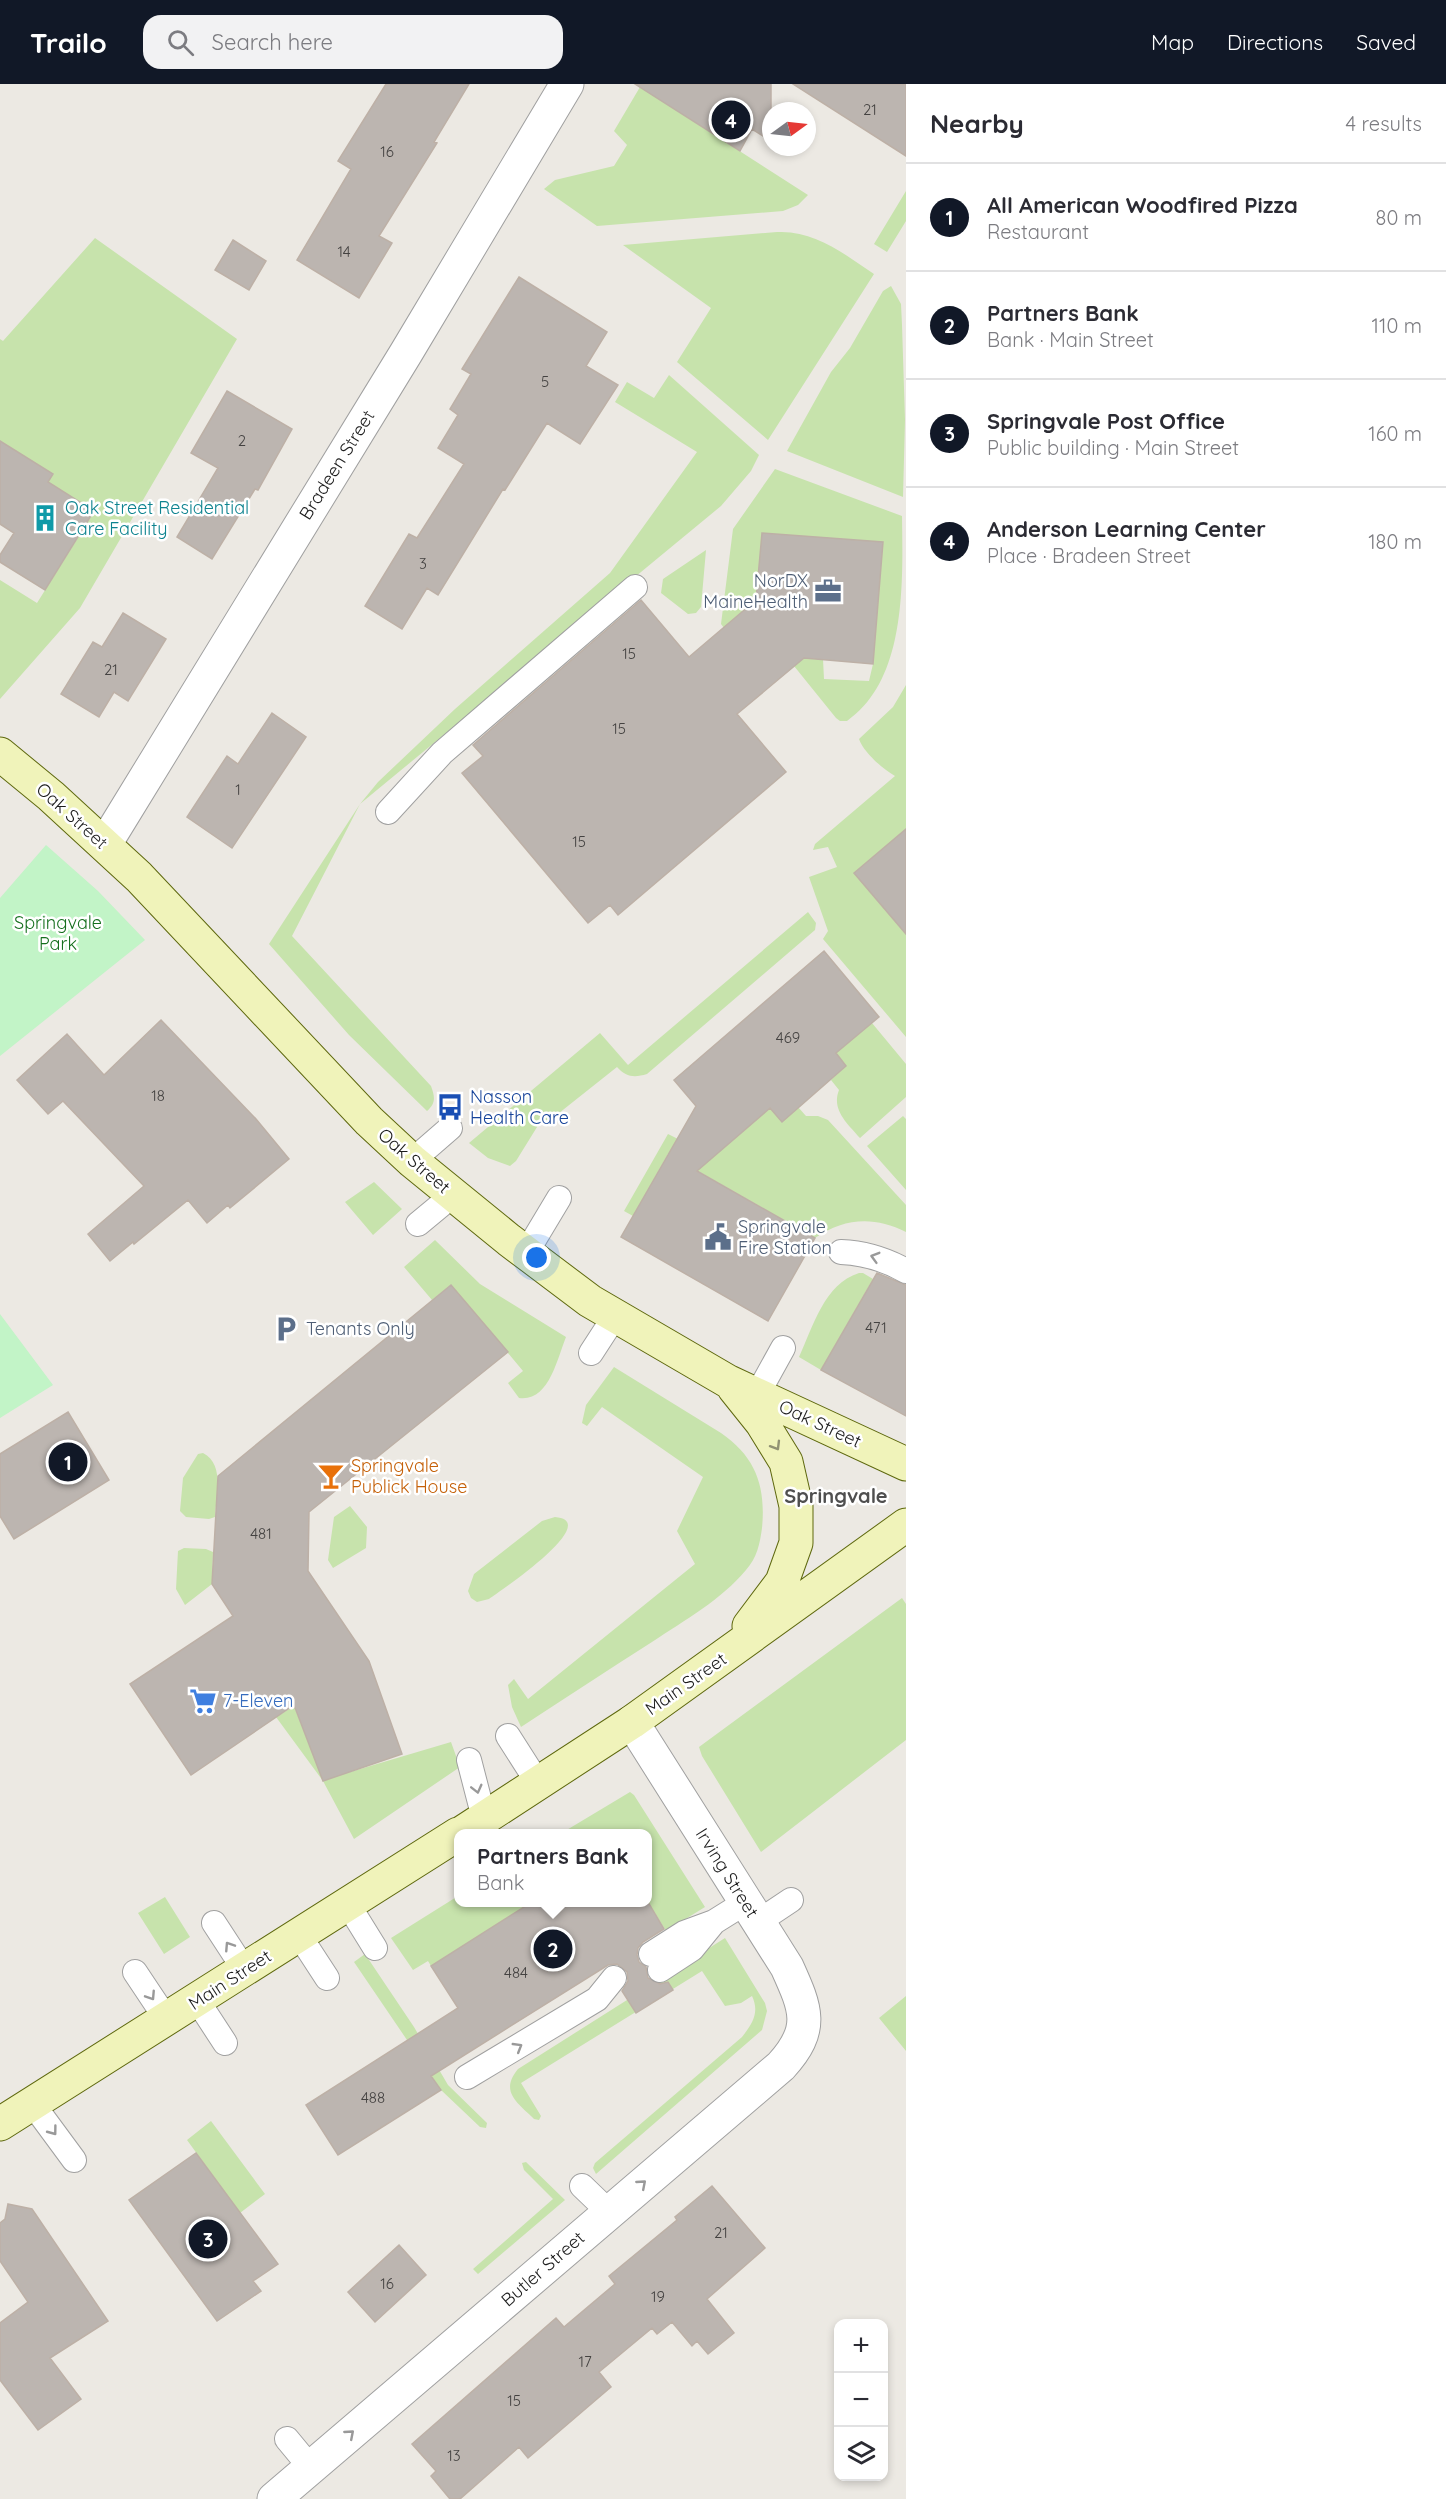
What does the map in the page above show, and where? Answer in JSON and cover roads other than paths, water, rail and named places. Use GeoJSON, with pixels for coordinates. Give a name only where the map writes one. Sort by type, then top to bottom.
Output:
{"type":"FeatureCollection","features":[{"type":"Feature","properties":{"kind":"main road","name":"Oak Street"},"geometry":{"type":"LineString","coordinates":[[0,754],[105,844],[187,926],[353,1104],[412,1161],[526,1253],[590,1301],[743,1389],[906,1464]]}},
{"type":"Feature","properties":{"kind":"main road"},"geometry":{"type":"LineString","coordinates":[[727,1655],[782,1582],[796,1543],[796,1506],[786,1462],[743,1389]]}},
{"type":"Feature","properties":{"kind":"main road","name":"Main Street"},"geometry":{"type":"LineString","coordinates":[[467,1829],[632,1722],[906,1525]]}},
{"type":"Feature","properties":{"kind":"main road","name":"Main Street"},"geometry":{"type":"LineString","coordinates":[[1,2122],[167,2020],[244,1969],[349,1906],[454,1837]]}},
{"type":"Feature","properties":{"kind":"street","name":"Bradeen Street"},"geometry":{"type":"LineString","coordinates":[[105,844],[412,343],[567,84]]}},
{"type":"Feature","properties":{"kind":"street","name":"Irving Street"},"geometry":{"type":"LineString","coordinates":[[632,1722],[788,1967],[804,2010],[803,2031]]}},
{"type":"Feature","properties":{"kind":"street","name":"Butler Street"},"geometry":{"type":"LineString","coordinates":[[274,2499],[781,2066],[794,2052],[803,2031]]}},
{"type":"Feature","properties":{"kind":"lane"},"geometry":{"type":"LineString","coordinates":[[387,812],[442,753],[635,587]]}},
{"type":"Feature","properties":{"kind":"lane"},"geometry":{"type":"LineString","coordinates":[[412,1161],[450,1128]]}},
{"type":"Feature","properties":{"kind":"lane"},"geometry":{"type":"LineString","coordinates":[[418,1224],[453,1195]]}},
{"type":"Feature","properties":{"kind":"lane"},"geometry":{"type":"LineString","coordinates":[[526,1253],[560,1198]]}},
{"type":"Feature","properties":{"kind":"lane"},"geometry":{"type":"LineString","coordinates":[[841,1252],[872,1256],[906,1271]]}},
{"type":"Feature","properties":{"kind":"lane"},"geometry":{"type":"LineString","coordinates":[[591,1353],[615,1316]]}},
{"type":"Feature","properties":{"kind":"lane"},"geometry":{"type":"LineString","coordinates":[[743,1389],[783,1348]]}},
{"type":"Feature","properties":{"kind":"lane"},"geometry":{"type":"LineString","coordinates":[[508,1736],[538,1783]]}},
{"type":"Feature","properties":{"kind":"lane"},"geometry":{"type":"LineString","coordinates":[[467,1829],[469,1760]]}},
{"type":"Feature","properties":{"kind":"lane"},"geometry":{"type":"LineString","coordinates":[[655,1962],[684,1933],[791,1900]]}},
{"type":"Feature","properties":{"kind":"lane"},"geometry":{"type":"LineString","coordinates":[[349,1906],[375,1948]]}},
{"type":"Feature","properties":{"kind":"lane"},"geometry":{"type":"LineString","coordinates":[[214,1923],[244,1969]]}},
{"type":"Feature","properties":{"kind":"lane"},"geometry":{"type":"LineString","coordinates":[[299,1935],[327,1978]]}},
{"type":"Feature","properties":{"kind":"lane"},"geometry":{"type":"LineString","coordinates":[[135,1972],[167,2020]]}},
{"type":"Feature","properties":{"kind":"lane"},"geometry":{"type":"LineString","coordinates":[[468,2077],[619,1985]]}},
{"type":"Feature","properties":{"kind":"lane"},"geometry":{"type":"LineString","coordinates":[[197,2000],[225,2043]]}},
{"type":"Feature","properties":{"kind":"lane"},"geometry":{"type":"LineString","coordinates":[[32,2103],[74,2160]]}},
{"type":"Feature","properties":{"kind":"lane"},"geometry":{"type":"LineString","coordinates":[[582,2186],[609,2212]]}},
{"type":"Feature","properties":{"kind":"lane"},"geometry":{"type":"LineString","coordinates":[[287,2439],[311,2468]]}},
{"type":"Feature","properties":{"kind":"place","name":"Anderson Learning Center"},"geometry":{"type":"Point","coordinates":[731,120]}},
{"type":"Feature","properties":{"kind":"place","name":"Oak Street Residential Care Facility"},"geometry":{"type":"Point","coordinates":[45,518]}},
{"type":"Feature","properties":{"kind":"place","name":"NorDX MaineHealth"},"geometry":{"type":"Point","coordinates":[828,591]}},
{"type":"Feature","properties":{"kind":"place","name":"Nasson Health Care"},"geometry":{"type":"Point","coordinates":[450,1107]}},
{"type":"Feature","properties":{"kind":"place","name":"Springvale Fire Station"},"geometry":{"type":"Point","coordinates":[718,1237]}},
{"type":"Feature","properties":{"kind":"place","name":"Tenants Only"},"geometry":{"type":"Point","coordinates":[286,1329]}},
{"type":"Feature","properties":{"kind":"place","name":"All American Woodfired Pizza"},"geometry":{"type":"Point","coordinates":[68,1462]}},
{"type":"Feature","properties":{"kind":"place","name":"Springvale Publick House"},"geometry":{"type":"Point","coordinates":[331,1476]}},
{"type":"Feature","properties":{"kind":"place","name":"7-Eleven"},"geometry":{"type":"Point","coordinates":[203,1701]}},
{"type":"Feature","properties":{"kind":"place","name":"Partners Bank"},"geometry":{"type":"Point","coordinates":[553,1949]}},
{"type":"Feature","properties":{"kind":"place","name":"Springvale Post Office"},"geometry":{"type":"Point","coordinates":[208,2239]}},
{"type":"Feature","properties":{"kind":"district","name":"Springvale"},"geometry":{"type":"Point","coordinates":[836,1496]}},
{"type":"Feature","properties":{"kind":"park label","name":"Springvale Park"},"geometry":{"type":"Point","coordinates":[58,933]}}]}
